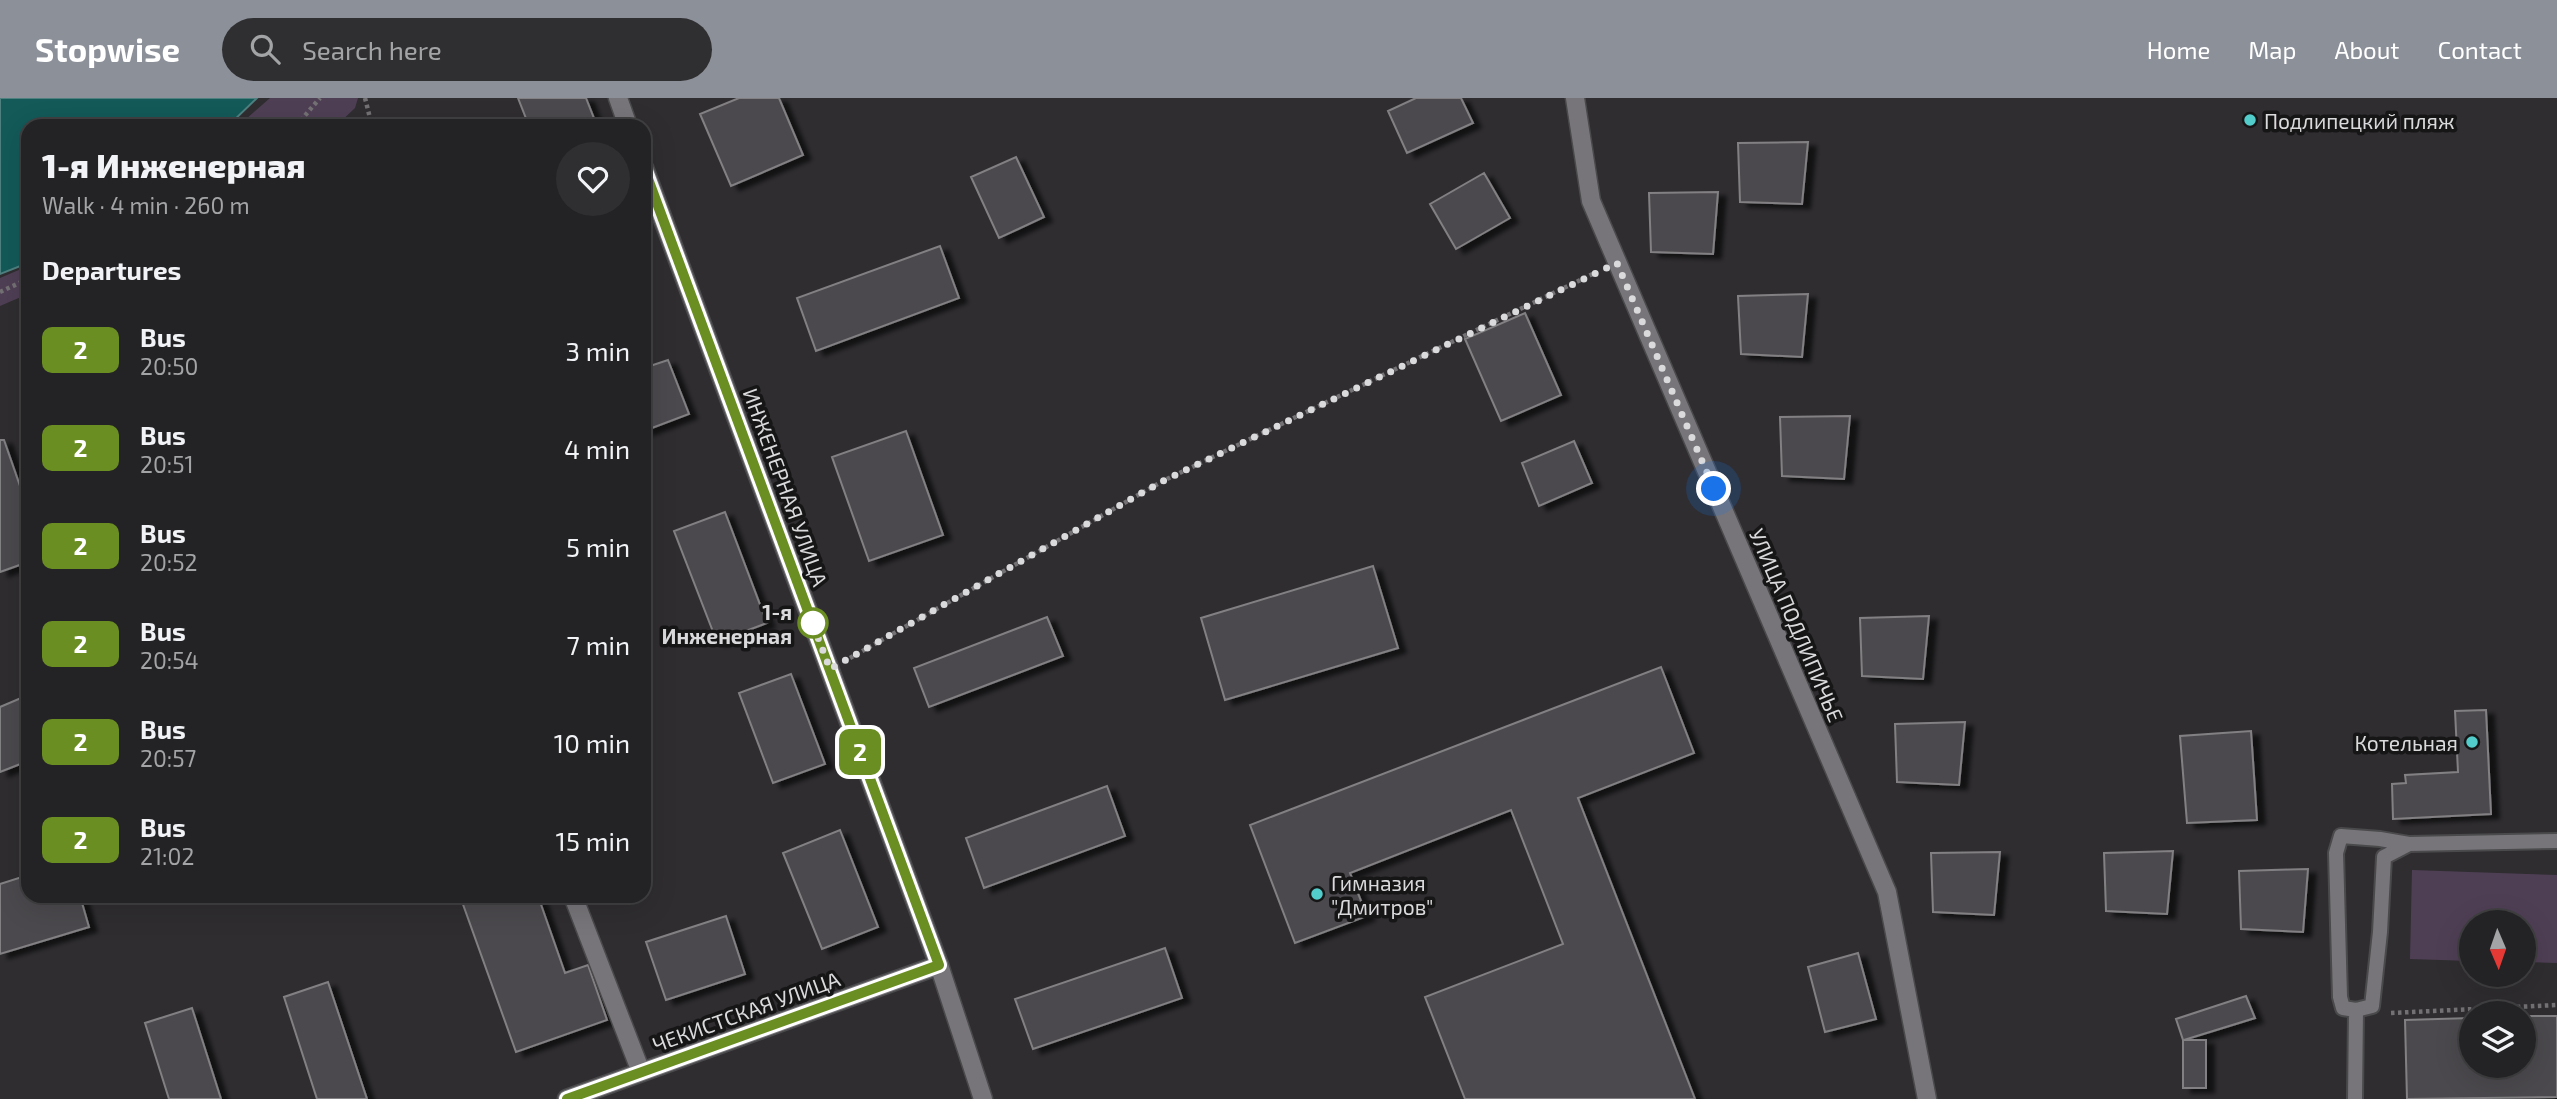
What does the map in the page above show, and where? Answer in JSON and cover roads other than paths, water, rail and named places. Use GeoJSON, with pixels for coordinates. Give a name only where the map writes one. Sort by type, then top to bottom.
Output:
{"type":"FeatureCollection","features":[{"type":"Feature","properties":{"kind":"street"},"geometry":{"type":"LineString","coordinates":[[618,98],[626,119]]}},
{"type":"Feature","properties":{"kind":"street","name":"УЛИЦА ПОДЛИПИЧЬЕ"},"geometry":{"type":"LineString","coordinates":[[1575,98],[1591,201],[1887,892],[1927,1099]]}},
{"type":"Feature","properties":{"kind":"street","name":"ИНЖЕНЕРНАЯ УЛИЦА"},"geometry":{"type":"LineString","coordinates":[[651,187],[939,965],[983,1099]]}},
{"type":"Feature","properties":{"kind":"street"},"geometry":{"type":"LineString","coordinates":[[576,903],[641,1072]]}},
{"type":"Feature","properties":{"kind":"street","name":"ЧЕКИСТСКАЯ УЛИЦА"},"geometry":{"type":"LineString","coordinates":[[567,1099],[939,965]]}},
{"type":"Feature","properties":{"kind":"lane"},"geometry":{"type":"LineString","coordinates":[[2356,1016],[2343,1008],[2340,997],[2336,853],[2341,836],[2409,844],[2557,841]]}},
{"type":"Feature","properties":{"kind":"lane"},"geometry":{"type":"LineString","coordinates":[[2356,1016],[2372,1006],[2384,857],[2409,844]]}},
{"type":"Feature","properties":{"kind":"lane"},"geometry":{"type":"LineString","coordinates":[[2355,1099],[2356,1016]]}},
{"type":"Feature","properties":{"kind":"water"},"geometry":{"type":"Polygon","coordinates":[[[0,98],[257,98],[235,119],[21,119],[21,266],[0,274],[0,98]]]}},
{"type":"Feature","properties":{"kind":"place","name":"Подлипецкий пляж"},"geometry":{"type":"Point","coordinates":[2250,120]}},
{"type":"Feature","properties":{"kind":"place","name":"1-я Инженерная"},"geometry":{"type":"Point","coordinates":[813,623]}},
{"type":"Feature","properties":{"kind":"place","name":"Котельная"},"geometry":{"type":"Point","coordinates":[2472,742]}},
{"type":"Feature","properties":{"kind":"place","name":"Гимназия \"Дмитров\""},"geometry":{"type":"Point","coordinates":[1317,894]}}]}
